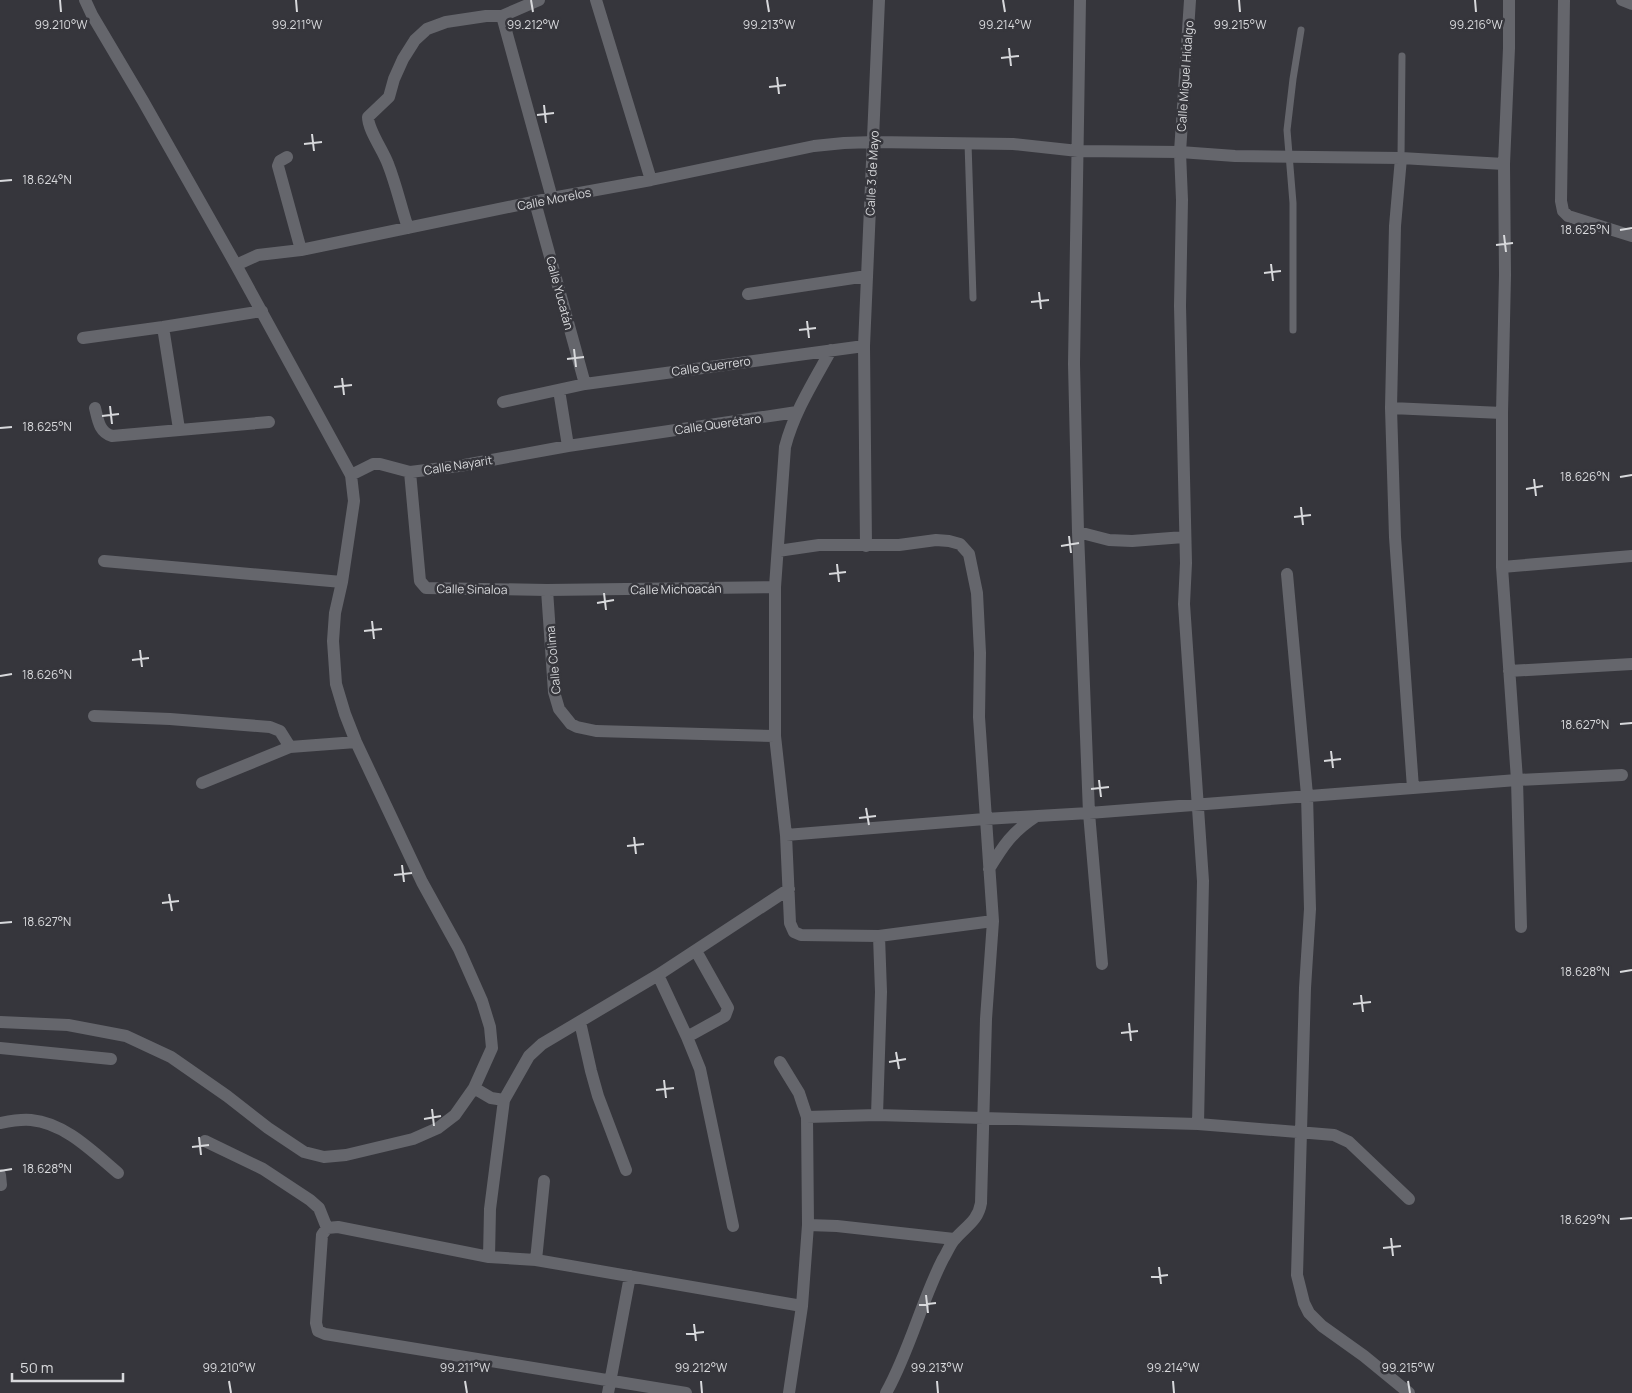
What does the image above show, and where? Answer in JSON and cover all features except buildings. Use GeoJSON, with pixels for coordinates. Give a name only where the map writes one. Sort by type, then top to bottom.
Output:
{"type":"FeatureCollection","features":[{"type":"Feature","properties":{"kind":"street"},"geometry":{"type":"LineString","coordinates":[[0,1022],[68,1025],[126,1036],[171,1057],[304,1152],[324,1157],[346,1155],[414,1139],[438,1128],[455,1114],[476,1090],[492,1048],[490,1027],[482,1001],[458,949],[422,882],[356,742],[344,714],[336,684],[334,632],[354,501],[353,474],[262,311],[239,263],[92,15],[85,0]]}},
{"type":"Feature","properties":{"kind":"street"},"geometry":{"type":"LineString","coordinates":[[408,228],[388,164],[376,137],[370,129],[368,117],[389,97],[394,79],[403,59],[415,40],[427,29],[446,22],[486,16],[502,16],[539,0]]}},
{"type":"Feature","properties":{"kind":"street"},"geometry":{"type":"LineString","coordinates":[[596,0],[651,180]]}},
{"type":"Feature","properties":{"kind":"street","name":"Calle 3 de Mayo"},"geometry":{"type":"LineString","coordinates":[[866,546],[864,346],[879,0]]}},
{"type":"Feature","properties":{"kind":"street"},"geometry":{"type":"LineString","coordinates":[[1080,0],[1074,364],[1078,532],[1089,813],[1102,964]]}},
{"type":"Feature","properties":{"kind":"street","name":"Calle Miguel Hidalgo"},"geometry":{"type":"LineString","coordinates":[[1190,0],[1180,152],[1182,200],[1180,306],[1186,582],[1184,604],[1203,881],[1198,1124]]}},
{"type":"Feature","properties":{"kind":"street"},"geometry":{"type":"LineString","coordinates":[[1509,0],[1504,164],[1505,275],[1502,413],[1502,567],[1518,780],[1521,926]]}},
{"type":"Feature","properties":{"kind":"street"},"geometry":{"type":"LineString","coordinates":[[1564,0],[1561,201],[1563,211],[1568,216],[1632,236]]}},
{"type":"Feature","properties":{"kind":"street"},"geometry":{"type":"LineString","coordinates":[[1622,0],[1632,4]]}},
{"type":"Feature","properties":{"kind":"street"},"geometry":{"type":"LineString","coordinates":[[502,16],[552,198]]}},
{"type":"Feature","properties":{"kind":"street","name":"Calle Morelos"},"geometry":{"type":"LineString","coordinates":[[239,263],[258,255],[301,250],[814,146],[874,142],[1013,144],[1078,151],[1180,152],[1235,156],[1289,155],[1401,158],[1504,164]]}},
{"type":"Feature","properties":{"kind":"street"},"geometry":{"type":"LineString","coordinates":[[287,157],[280,160],[278,166],[301,250]]}},
{"type":"Feature","properties":{"kind":"street"},"geometry":{"type":"LineString","coordinates":[[1401,158],[1395,226],[1391,408],[1394,537],[1413,788]]}},
{"type":"Feature","properties":{"kind":"street","name":"Calle Yucatán"},"geometry":{"type":"LineString","coordinates":[[535,202],[585,384]]}},
{"type":"Feature","properties":{"kind":"street"},"geometry":{"type":"LineString","coordinates":[[748,294],[867,276]]}},
{"type":"Feature","properties":{"kind":"street"},"geometry":{"type":"LineString","coordinates":[[83,338],[262,311]]}},
{"type":"Feature","properties":{"kind":"street"},"geometry":{"type":"LineString","coordinates":[[163,327],[179,429]]}},
{"type":"Feature","properties":{"kind":"street","name":"Calle Guerrero"},"geometry":{"type":"LineString","coordinates":[[502,402],[585,384],[864,346]]}},
{"type":"Feature","properties":{"kind":"street"},"geometry":{"type":"LineString","coordinates":[[831,350],[789,430],[785,447],[774,588],[775,736],[786,835],[790,923],[794,932],[801,935],[879,936],[993,921]]}},
{"type":"Feature","properties":{"kind":"street"},"geometry":{"type":"LineString","coordinates":[[559,390],[568,446]]}},
{"type":"Feature","properties":{"kind":"street"},"geometry":{"type":"LineString","coordinates":[[96,408],[100,428],[110,435],[269,422]]}},
{"type":"Feature","properties":{"kind":"street"},"geometry":{"type":"LineString","coordinates":[[1391,408],[1502,413]]}},
{"type":"Feature","properties":{"kind":"street","name":"Calle Querétaro"},"geometry":{"type":"LineString","coordinates":[[568,446],[797,412]]}},
{"type":"Feature","properties":{"kind":"street","name":"Calle Nayarit"},"geometry":{"type":"LineString","coordinates":[[353,474],[373,464],[410,472],[459,466],[568,446]]}},
{"type":"Feature","properties":{"kind":"street","name":"Calle Sinaloa"},"geometry":{"type":"LineString","coordinates":[[410,472],[420,582],[424,587],[429,589],[547,590]]}},
{"type":"Feature","properties":{"kind":"street"},"geometry":{"type":"LineString","coordinates":[[1078,532],[1110,540],[1132,541],[1184,537]]}},
{"type":"Feature","properties":{"kind":"street"},"geometry":{"type":"LineString","coordinates":[[778,551],[819,545],[899,546],[936,540],[949,541],[960,544],[969,554],[974,571],[977,594],[980,652],[979,717],[984,819],[993,921],[986,1019],[980,1212],[974,1222],[954,1240],[924,1300],[903,1358],[886,1393]]}},
{"type":"Feature","properties":{"kind":"street"},"geometry":{"type":"LineString","coordinates":[[1502,567],[1632,556]]}},
{"type":"Feature","properties":{"kind":"street"},"geometry":{"type":"LineString","coordinates":[[104,561],[342,582]]}},
{"type":"Feature","properties":{"kind":"street"},"geometry":{"type":"LineString","coordinates":[[1288,574],[1307,795],[1310,909],[1305,988],[1297,1275],[1304,1303],[1309,1313],[1322,1326],[1364,1356],[1409,1393]]}},
{"type":"Feature","properties":{"kind":"street","name":"Calle Michoacán"},"geometry":{"type":"LineString","coordinates":[[547,590],[774,588]]}},
{"type":"Feature","properties":{"kind":"street","name":"Calle Colima"},"geometry":{"type":"LineString","coordinates":[[547,590],[554,692],[559,709],[571,724],[596,731],[775,736]]}},
{"type":"Feature","properties":{"kind":"street"},"geometry":{"type":"LineString","coordinates":[[1509,671],[1632,664]]}},
{"type":"Feature","properties":{"kind":"street"},"geometry":{"type":"LineString","coordinates":[[94,716],[270,726],[280,731],[290,747]]}},
{"type":"Feature","properties":{"kind":"street"},"geometry":{"type":"LineString","coordinates":[[202,784],[290,747],[356,742]]}},
{"type":"Feature","properties":{"kind":"street"},"geometry":{"type":"LineString","coordinates":[[786,835],[1307,795],[1518,780],[1622,775]]}},
{"type":"Feature","properties":{"kind":"street"},"geometry":{"type":"LineString","coordinates":[[989,869],[1004,844],[1022,826],[1036,817]]}},
{"type":"Feature","properties":{"kind":"street"},"geometry":{"type":"LineString","coordinates":[[489,1257],[490,1209],[504,1100],[528,1056],[542,1044],[696,951],[789,889]]}},
{"type":"Feature","properties":{"kind":"street"},"geometry":{"type":"LineString","coordinates":[[877,1115],[881,992],[879,936]]}},
{"type":"Feature","properties":{"kind":"street"},"geometry":{"type":"LineString","coordinates":[[688,1037],[725,1016],[728,1008],[696,951]]}},
{"type":"Feature","properties":{"kind":"street"},"geometry":{"type":"LineString","coordinates":[[658,974],[688,1037],[700,1069],[733,1226]]}},
{"type":"Feature","properties":{"kind":"street"},"geometry":{"type":"LineString","coordinates":[[580,1022],[590,1071],[626,1170]]}},
{"type":"Feature","properties":{"kind":"street"},"geometry":{"type":"LineString","coordinates":[[0,1048],[111,1059]]}},
{"type":"Feature","properties":{"kind":"street"},"geometry":{"type":"LineString","coordinates":[[780,1062],[799,1093],[807,1117],[808,1225],[802,1306],[789,1393]]}},
{"type":"Feature","properties":{"kind":"street"},"geometry":{"type":"LineString","coordinates":[[476,1090],[490,1098],[504,1100]]}},
{"type":"Feature","properties":{"kind":"street"},"geometry":{"type":"LineString","coordinates":[[807,1117],[877,1115],[1198,1124],[1334,1135],[1349,1142],[1409,1199]]}},
{"type":"Feature","properties":{"kind":"street"},"geometry":{"type":"LineString","coordinates":[[0,1123],[31,1120],[53,1126],[80,1141],[118,1173]]}},
{"type":"Feature","properties":{"kind":"street"},"geometry":{"type":"LineString","coordinates":[[206,1141],[263,1169],[310,1200],[319,1208],[327,1228]]}},
{"type":"Feature","properties":{"kind":"street"},"geometry":{"type":"LineString","coordinates":[[536,1260],[544,1181]]}},
{"type":"Feature","properties":{"kind":"street"},"geometry":{"type":"LineString","coordinates":[[808,1225],[837,1226],[954,1240]]}},
{"type":"Feature","properties":{"kind":"street"},"geometry":{"type":"LineString","coordinates":[[686,1393],[325,1334],[318,1331],[316,1323],[322,1235],[327,1228],[338,1227],[362,1230],[489,1257],[536,1260],[802,1306]]}},
{"type":"Feature","properties":{"kind":"street"},"geometry":{"type":"LineString","coordinates":[[608,1393],[630,1276]]}},
{"type":"Feature","properties":{"kind":"lane"},"geometry":{"type":"LineString","coordinates":[[1293,330],[1293,203],[1288,130],[1293,78],[1301,30]]}},
{"type":"Feature","properties":{"kind":"lane"},"geometry":{"type":"LineString","coordinates":[[1401,158],[1402,56]]}},
{"type":"Feature","properties":{"kind":"lane"},"geometry":{"type":"LineString","coordinates":[[968,143],[973,298]]}}]}
